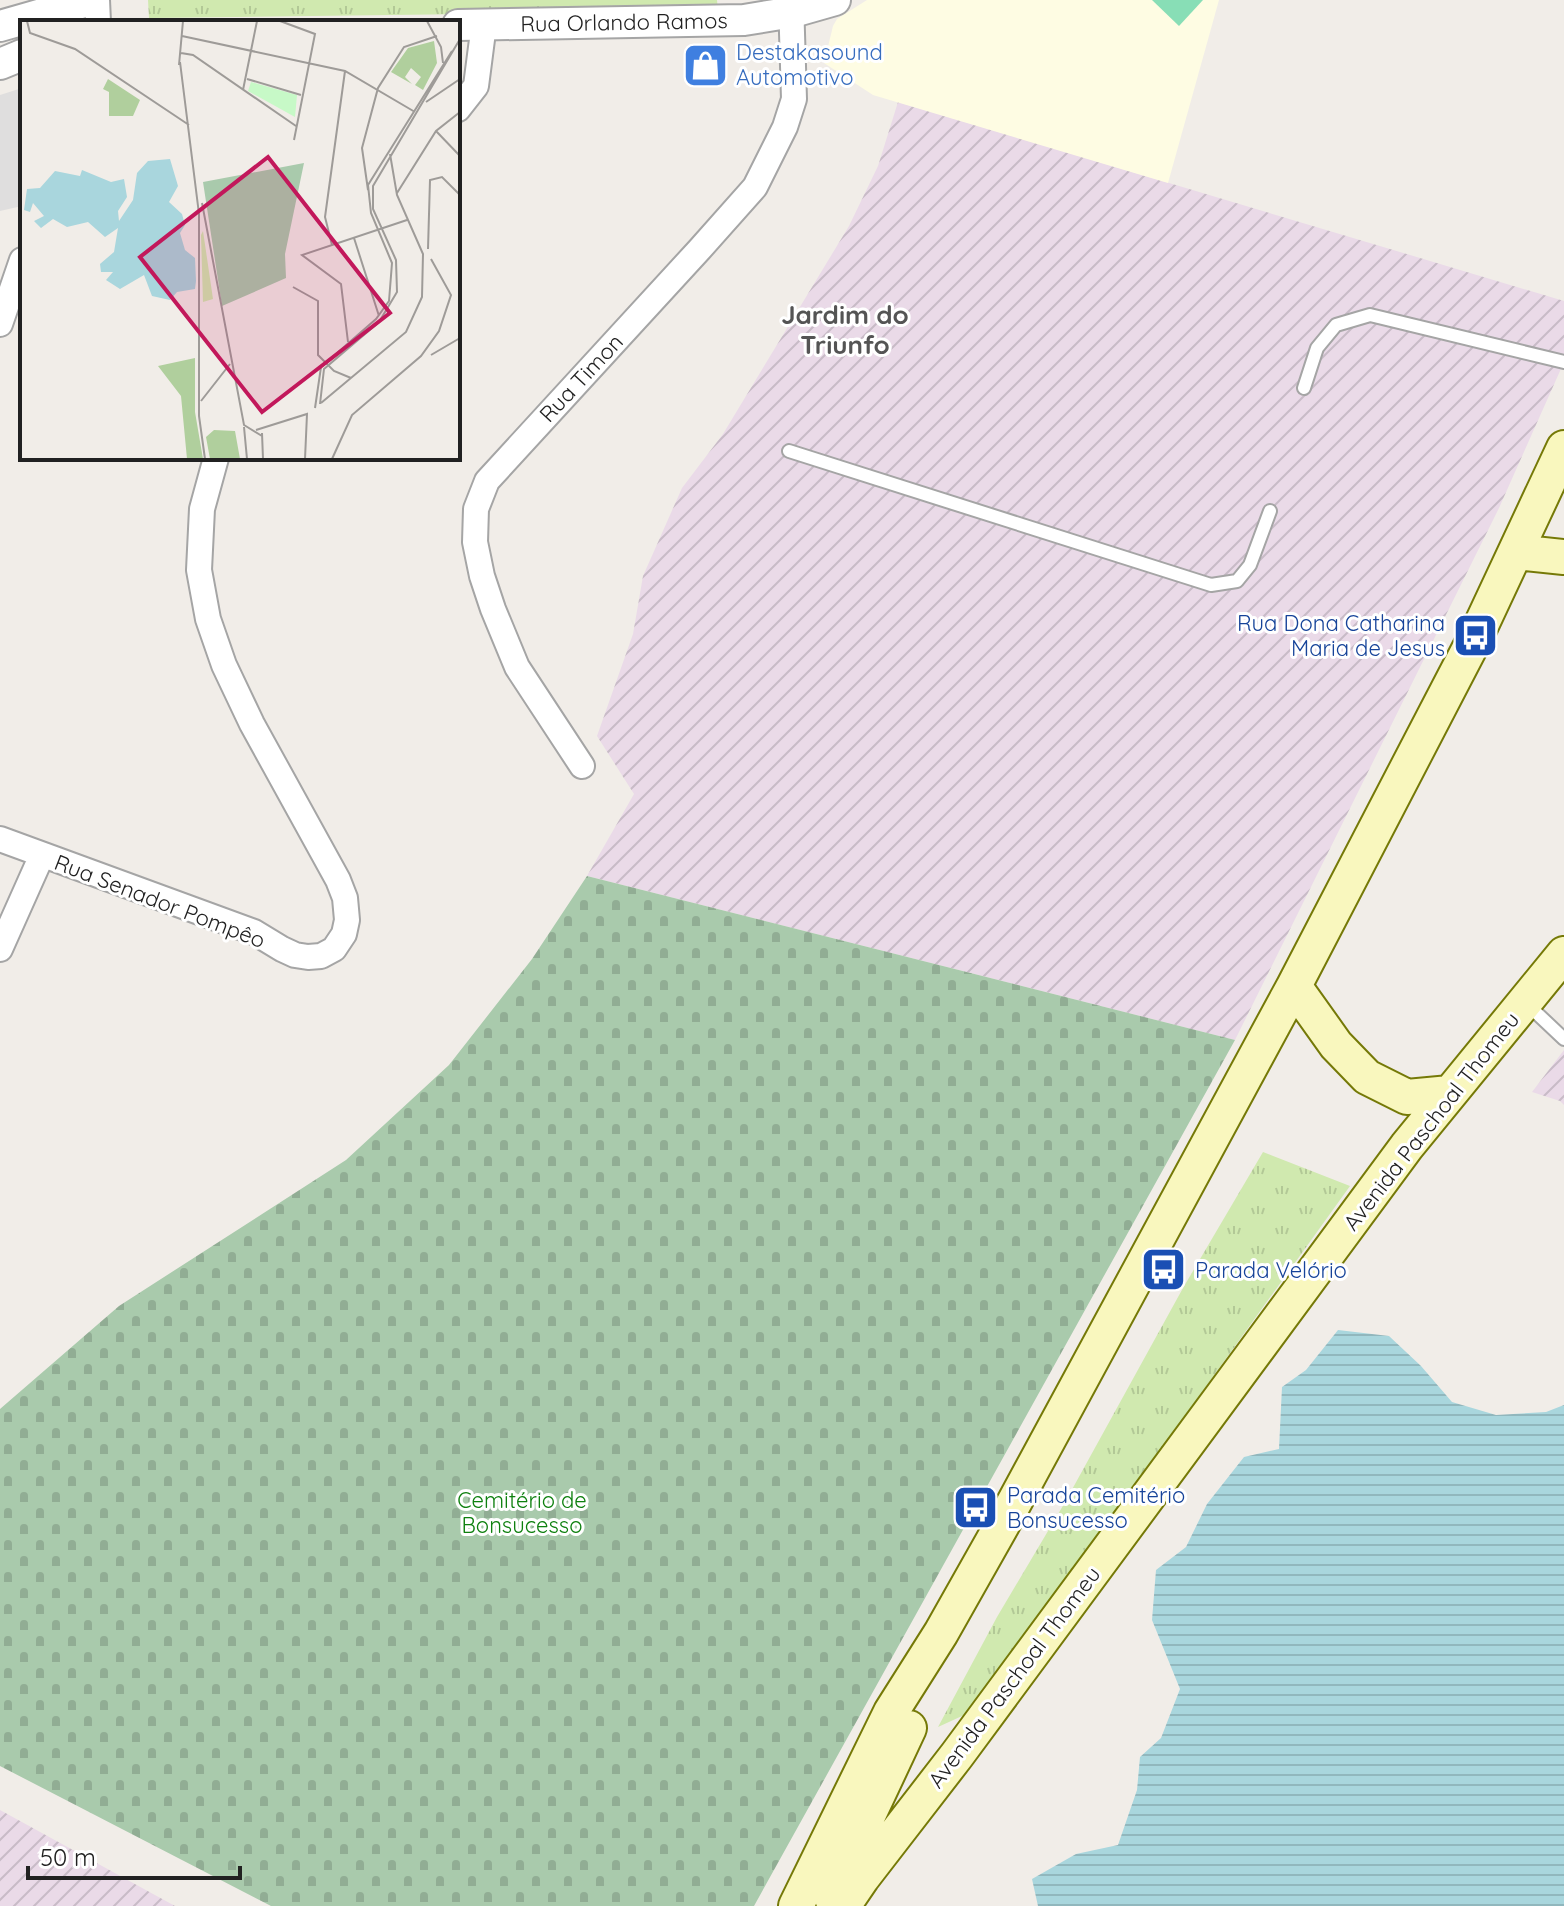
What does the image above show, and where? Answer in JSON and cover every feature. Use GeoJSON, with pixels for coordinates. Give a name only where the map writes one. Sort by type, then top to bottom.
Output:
{"type":"FeatureCollection","features":[{"type":"Feature","properties":{"kind":"main road"},"geometry":{"type":"LineString","coordinates":[[796,1906],[891,1712],[941,1633],[1294,986],[1476,636],[1564,448]]}},
{"type":"Feature","properties":{"kind":"main road"},"geometry":{"type":"LineString","coordinates":[[1516,552],[1564,557]]}},
{"type":"Feature","properties":{"kind":"main road","name":"Avenida Paschoal Thomeu"},"geometry":{"type":"LineString","coordinates":[[843,1906],[1407,1146],[1564,954]]}},
{"type":"Feature","properties":{"kind":"main road"},"geometry":{"type":"LineString","coordinates":[[1294,986],[1336,1045],[1367,1077],[1407,1097],[1450,1093]]}},
{"type":"Feature","properties":{"kind":"main road"},"geometry":{"type":"LineString","coordinates":[[829,1906],[842,1871],[933,1676],[941,1633]]}},
{"type":"Feature","properties":{"kind":"street"},"geometry":{"type":"LineString","coordinates":[[22,20],[94,0],[98,20]]}},
{"type":"Feature","properties":{"kind":"street","name":"Rua Orlando Ramos"},"geometry":{"type":"LineString","coordinates":[[471,24],[744,20],[792,6],[835,0]]}},
{"type":"Feature","properties":{"kind":"street","name":"Rua Timon"},"geometry":{"type":"LineString","coordinates":[[582,766],[517,667],[482,576],[475,542],[476,509],[487,481],[755,187],[785,127],[794,99],[792,6]]}},
{"type":"Feature","properties":{"kind":"street"},"geometry":{"type":"LineString","coordinates":[[0,26],[20,20]]}},
{"type":"Feature","properties":{"kind":"street"},"geometry":{"type":"LineString","coordinates":[[460,106],[476,86],[471,24]]}},
{"type":"Feature","properties":{"kind":"street"},"geometry":{"type":"LineString","coordinates":[[0,64],[20,56]]}},
{"type":"Feature","properties":{"kind":"street"},"geometry":{"type":"LineString","coordinates":[[0,324],[20,266]]}},
{"type":"Feature","properties":{"kind":"street","name":"Rua Senador Pompêo"},"geometry":{"type":"LineString","coordinates":[[0,839],[254,932],[295,955],[321,956],[334,949],[344,934],[347,920],[345,898],[338,880],[252,724],[224,665],[208,619],[199,570],[202,509],[215,460]]}},
{"type":"Feature","properties":{"kind":"street"},"geometry":{"type":"LineString","coordinates":[[0,949],[42,855]]}},
{"type":"Feature","properties":{"kind":"lane"},"geometry":{"type":"LineString","coordinates":[[1304,388],[1317,348],[1336,325],[1370,315],[1564,362]]}},
{"type":"Feature","properties":{"kind":"lane"},"geometry":{"type":"LineString","coordinates":[[789,451],[1211,585],[1237,581],[1250,565],[1270,511]]}},
{"type":"Feature","properties":{"kind":"lane"},"geometry":{"type":"LineString","coordinates":[[1525,1002],[1564,1039]]}},
{"type":"Feature","properties":{"kind":"shaded area"},"geometry":{"type":"Polygon","coordinates":[[[867,0],[1219,0],[1168,183],[873,95],[824,63],[837,19],[867,0]]]}},
{"type":"Feature","properties":{"kind":"shaded area"},"geometry":{"type":"Polygon","coordinates":[[[20,89],[20,206],[0,211],[0,95],[20,89]]]}},
{"type":"Feature","properties":{"kind":"shaded area"},"geometry":{"type":"Polygon","coordinates":[[[898,102],[1564,301],[1564,362],[1499,508],[1235,1040],[587,876],[634,794],[597,736],[633,634],[643,576],[682,488],[723,434],[849,226],[878,166],[898,102]]]}},
{"type":"Feature","properties":{"kind":"shaded area"},"geometry":{"type":"Polygon","coordinates":[[[1564,1050],[1564,1105],[1532,1092],[1564,1050]]]}},
{"type":"Feature","properties":{"kind":"shaded area"},"geometry":{"type":"Polygon","coordinates":[[[0,1810],[175,1906],[0,1906],[0,1810]]]}},
{"type":"Feature","properties":{"kind":"green space"},"geometry":{"type":"Polygon","coordinates":[[[148,0],[717,0],[718,11],[149,18],[148,0]]]}},
{"type":"Feature","properties":{"kind":"green space"},"geometry":{"type":"Polygon","coordinates":[[[1152,0],[1203,0],[1179,26],[1152,0]]]}},
{"type":"Feature","properties":{"kind":"green space","name":"Cemitério de Bonsucesso"},"geometry":{"type":"Polygon","coordinates":[[[587,876],[1235,1040],[754,1906],[271,1906],[0,1766],[0,1409],[119,1306],[346,1160],[449,1065],[532,959],[587,876]]]}},
{"type":"Feature","properties":{"kind":"green space"},"geometry":{"type":"Polygon","coordinates":[[[1263,1152],[1350,1186],[973,1711],[938,1727],[997,1617],[1263,1152]]]}},
{"type":"Feature","properties":{"kind":"water"},"geometry":{"type":"Polygon","coordinates":[[[1338,1330],[1389,1336],[1421,1366],[1452,1402],[1496,1415],[1546,1412],[1564,1405],[1564,1906],[1038,1906],[1032,1879],[1076,1854],[1118,1845],[1137,1790],[1140,1757],[1161,1738],[1180,1689],[1152,1620],[1156,1570],[1186,1547],[1207,1504],[1244,1457],[1279,1449],[1282,1387],[1306,1370],[1338,1330]]]}},
{"type":"Feature","properties":{"kind":"place","name":"Destakasound Automotivo"},"geometry":{"type":"Point","coordinates":[705,65]}},
{"type":"Feature","properties":{"kind":"place","name":"Rua Dona Catharina Maria de Jesus"},"geometry":{"type":"Point","coordinates":[1476,636]}},
{"type":"Feature","properties":{"kind":"place","name":"Parada Velório"},"geometry":{"type":"Point","coordinates":[1164,1270]}},
{"type":"Feature","properties":{"kind":"place","name":"Parada Cemitério Bonsucesso"},"geometry":{"type":"Point","coordinates":[976,1508]}},
{"type":"Feature","properties":{"kind":"district","name":"Jardim do Triunfo"},"geometry":{"type":"Point","coordinates":[845,329]}}]}
